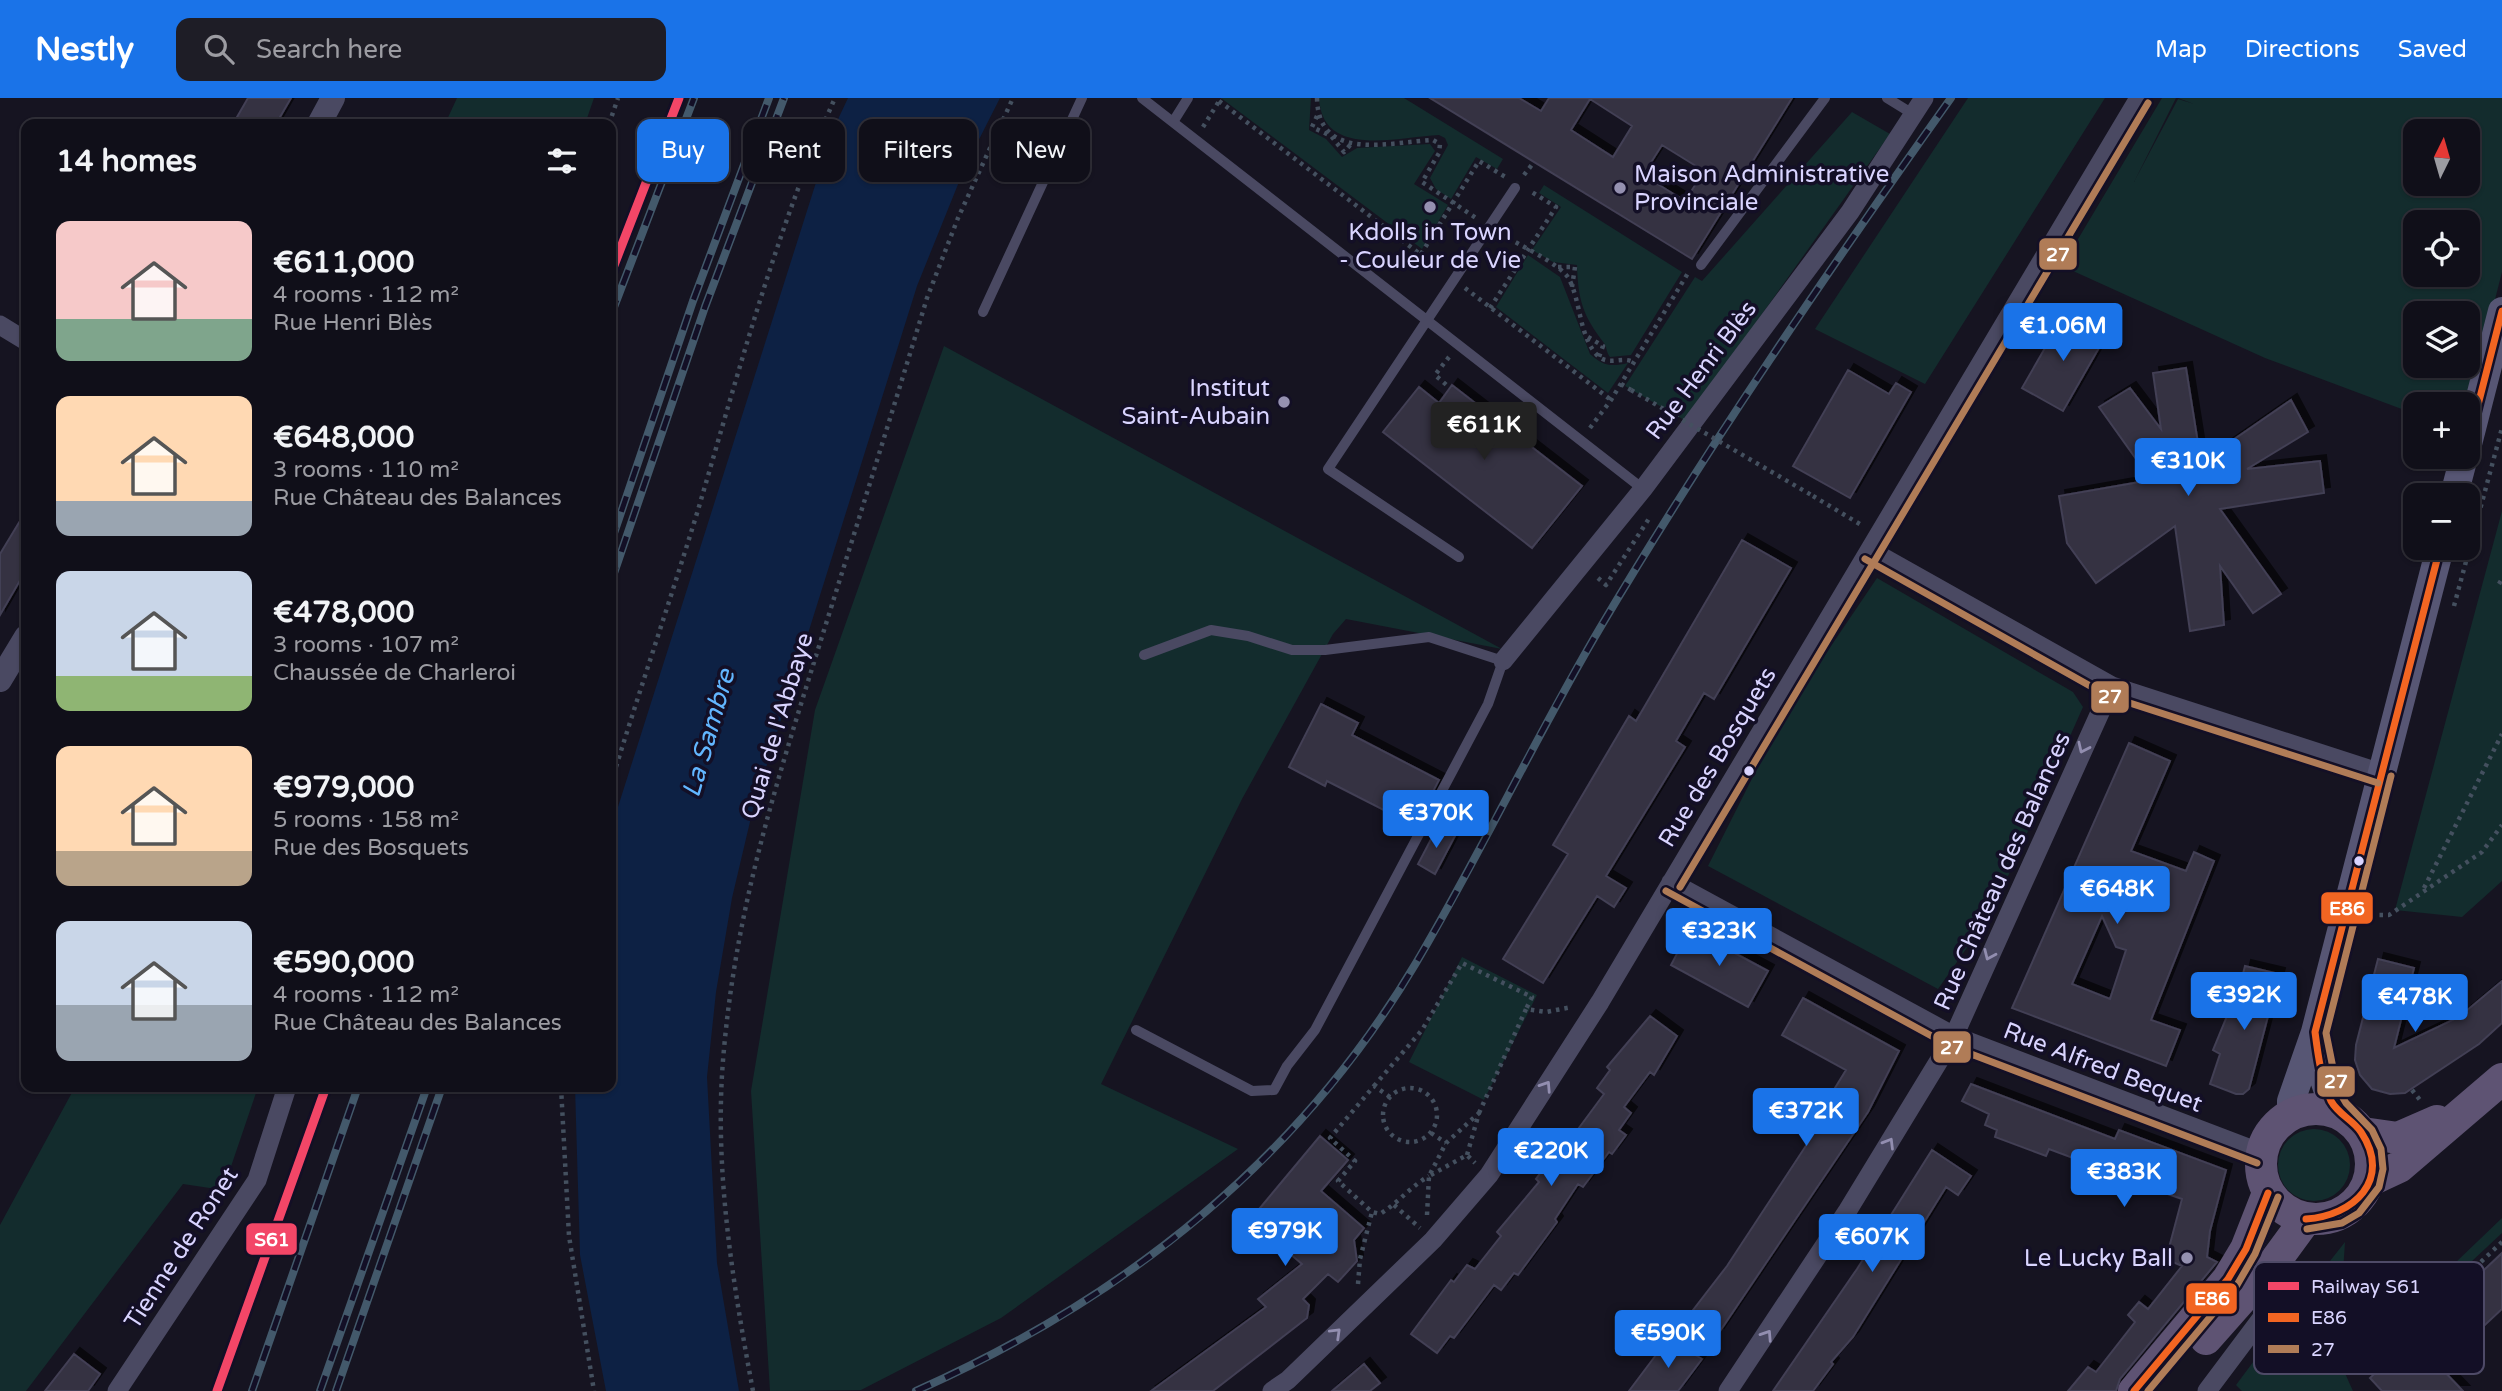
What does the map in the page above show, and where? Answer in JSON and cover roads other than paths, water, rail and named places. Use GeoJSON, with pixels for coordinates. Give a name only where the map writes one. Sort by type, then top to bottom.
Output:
{"type":"FeatureCollection","features":[{"type":"Feature","properties":{"kind":"main road"},"geometry":{"type":"LineString","coordinates":[[2480,397],[2502,311]]}},
{"type":"Feature","properties":{"kind":"main road"},"geometry":{"type":"LineString","coordinates":[[2291,1114],[2291,1101],[2315,1032],[2437,560]]}},
{"type":"Feature","properties":{"kind":"main road"},"geometry":{"type":"LineString","coordinates":[[2315,1032],[2318,1061],[2331,1100],[2351,1124],[2372,1165],[2370,1181]]}},
{"type":"Feature","properties":{"kind":"main road"},"geometry":{"type":"LineString","coordinates":[[2472,1101],[2418,1132],[2398,1138],[2307,1109],[2291,1114],[2272,1130],[2261,1153],[2260,1171],[2268,1193],[2284,1210],[2306,1220],[2321,1220],[2349,1210],[2370,1181],[2399,1167],[2472,1101],[2502,1079]]}},
{"type":"Feature","properties":{"kind":"main road"},"geometry":{"type":"LineString","coordinates":[[2134,1391],[2228,1279],[2246,1249],[2268,1193]]}},
{"type":"Feature","properties":{"kind":"main road"},"geometry":{"type":"LineString","coordinates":[[2276,1260],[2306,1220]]}},
{"type":"Feature","properties":{"kind":"main road"},"geometry":{"type":"LineString","coordinates":[[2160,1391],[2254,1285]]}},
{"type":"Feature","properties":{"kind":"street"},"geometry":{"type":"LineString","coordinates":[[322,119],[333,98]]}},
{"type":"Feature","properties":{"kind":"street","name":"Rue des Bosquets"},"geometry":{"type":"LineString","coordinates":[[1285,1388],[1356,1313],[1433,1240],[1489,1175],[1600,1002],[2139,98]]}},
{"type":"Feature","properties":{"kind":"street","name":"Rue Henri Blès"},"geometry":{"type":"LineString","coordinates":[[1503,661],[1643,489],[1850,212],[1919,106]]}},
{"type":"Feature","properties":{"kind":"street"},"geometry":{"type":"LineString","coordinates":[[0,325],[21,338]]}},
{"type":"Feature","properties":{"kind":"street"},"geometry":{"type":"LineString","coordinates":[[1874,543],[2112,686],[2381,773]]}},
{"type":"Feature","properties":{"kind":"street"},"geometry":{"type":"LineString","coordinates":[[0,680],[21,645]]}},
{"type":"Feature","properties":{"kind":"street","name":"Rue Château des Balances"},"geometry":{"type":"LineString","coordinates":[[1728,1391],[1848,1210],[1954,1036],[2112,686]]}},
{"type":"Feature","properties":{"kind":"street","name":"Rue Alfred Bequet"},"geometry":{"type":"LineString","coordinates":[[1671,882],[1954,1036],[2261,1153]]}},
{"type":"Feature","properties":{"kind":"street","name":"Tienne de Ronet"},"geometry":{"type":"LineString","coordinates":[[117,1391],[257,1180],[286,1092]]}},
{"type":"Feature","properties":{"kind":"street"},"geometry":{"type":"LineString","coordinates":[[2207,1391],[2254,1328]]}},
{"type":"Feature","properties":{"kind":"lane"},"geometry":{"type":"LineString","coordinates":[[983,312],[1082,98]]}},
{"type":"Feature","properties":{"kind":"lane"},"geometry":{"type":"LineString","coordinates":[[1142,98],[1643,489]]}},
{"type":"Feature","properties":{"kind":"lane"},"geometry":{"type":"LineString","coordinates":[[1173,122],[1188,98]]}},
{"type":"Feature","properties":{"kind":"lane"},"geometry":{"type":"LineString","coordinates":[[1697,266],[1825,98]]}},
{"type":"Feature","properties":{"kind":"lane"},"geometry":{"type":"LineString","coordinates":[[1887,98],[1919,106]]}},
{"type":"Feature","properties":{"kind":"lane"},"geometry":{"type":"LineString","coordinates":[[1459,557],[1328,469],[1515,188]]}},
{"type":"Feature","properties":{"kind":"lane"},"geometry":{"type":"LineString","coordinates":[[1136,1030],[1252,1091],[1274,1090],[1287,1066],[1315,1030],[1488,704],[1503,661],[1429,637],[1325,650],[1292,650],[1248,636],[1211,630],[1144,655]]}},
{"type":"Feature","properties":{"kind":"water","name":"La Sambre"},"geometry":{"type":"Polygon","coordinates":[[[848,98],[1000,98],[977,143],[977,119],[859,119],[859,182],[959,182],[917,286],[753,809],[732,898],[716,992],[707,1077],[717,1263],[739,1391],[606,1391],[580,1255],[575,1092],[616,1092],[616,813],[816,182],[845,182],[845,119],[838,119],[848,98]]]}},
{"type":"Feature","properties":{"kind":"railway"},"geometry":{"type":"LineString","coordinates":[[616,302],[694,98]]}},
{"type":"Feature","properties":{"kind":"railway"},"geometry":{"type":"LineString","coordinates":[[616,527],[693,301],[769,98]]}},
{"type":"Feature","properties":{"kind":"railway"},"geometry":{"type":"LineString","coordinates":[[616,567],[705,307],[784,98]]}},
{"type":"Feature","properties":{"kind":"railway"},"geometry":{"type":"LineString","coordinates":[[916,1391],[993,1354],[1066,1313],[1135,1267],[1200,1217],[1261,1161],[1317,1101],[1369,1035],[1416,963],[1576,669],[1683,493],[1814,294],[1951,98]]}},
{"type":"Feature","properties":{"kind":"railway"},"geometry":{"type":"LineString","coordinates":[[252,1391],[356,1092]]}},
{"type":"Feature","properties":{"kind":"railway"},"geometry":{"type":"LineString","coordinates":[[320,1391],[425,1092]]}},
{"type":"Feature","properties":{"kind":"railway"},"geometry":{"type":"LineString","coordinates":[[336,1391],[440,1092]]}},
{"type":"Feature","properties":{"kind":"rail line","name":"S61"},"geometry":{"type":"LineString","coordinates":[[616,260],[679,98]]}},
{"type":"Feature","properties":{"kind":"rail line","name":"S61"},"geometry":{"type":"LineString","coordinates":[[217,1391],[324,1092]]}},
{"type":"Feature","properties":{"kind":"place","name":"Maison Administrative Provinciale"},"geometry":{"type":"Point","coordinates":[1620,188]}},
{"type":"Feature","properties":{"kind":"place","name":"Kdolls in Town - Couleur de Vie"},"geometry":{"type":"Point","coordinates":[1430,207]}},
{"type":"Feature","properties":{"kind":"place","name":"Institut Saint-Aubain"},"geometry":{"type":"Point","coordinates":[1284,402]}},
{"type":"Feature","properties":{"kind":"place","name":"Le Lucky Ball"},"geometry":{"type":"Point","coordinates":[2187,1258]}}]}
